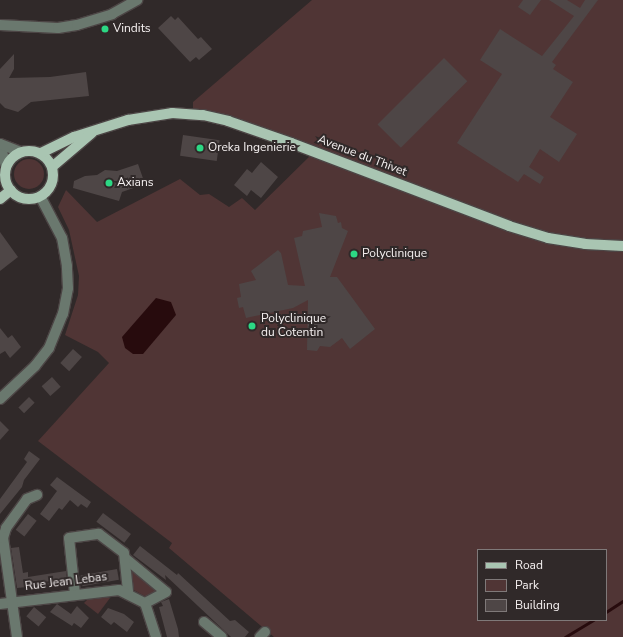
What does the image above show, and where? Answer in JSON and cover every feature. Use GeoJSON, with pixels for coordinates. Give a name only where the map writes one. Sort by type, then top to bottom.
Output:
{"type":"FeatureCollection","features":[{"type":"Feature","properties":{"kind":"main road","name":"Avenue du Thivet"},"geometry":{"type":"LineString","coordinates":[[41,153],[74,137],[92,133],[128,120],[149,115],[172,113],[203,115],[228,121],[291,143],[509,226],[554,239],[623,246]]}},
{"type":"Feature","properties":{"kind":"main road","name":"Avenue du Thivet"},"geometry":{"type":"LineString","coordinates":[[52,167],[92,133]]}},
{"type":"Feature","properties":{"kind":"main road"},"geometry":{"type":"LineString","coordinates":[[21,152],[41,153],[52,167],[52,185],[40,196],[25,198],[11,190],[6,180],[6,167],[12,157],[21,152]]}},
{"type":"Feature","properties":{"kind":"main road"},"geometry":{"type":"LineString","coordinates":[[0,199],[11,190]]}},
{"type":"Feature","properties":{"kind":"street"},"geometry":{"type":"LineString","coordinates":[[0,25],[58,28],[77,25],[112,14],[137,0]]}},
{"type":"Feature","properties":{"kind":"street"},"geometry":{"type":"LineString","coordinates":[[0,144],[21,152]]}},
{"type":"Feature","properties":{"kind":"street"},"geometry":{"type":"LineString","coordinates":[[0,144],[6,167]]}},
{"type":"Feature","properties":{"kind":"street"},"geometry":{"type":"LineString","coordinates":[[0,399],[35,366],[49,348],[62,314],[68,288],[67,266],[62,238],[40,196]]}},
{"type":"Feature","properties":{"kind":"street"},"geometry":{"type":"LineString","coordinates":[[17,637],[5,603],[3,538],[6,528],[27,499],[37,495]]}},
{"type":"Feature","properties":{"kind":"street"},"geometry":{"type":"LineString","coordinates":[[75,594],[69,538],[99,534],[124,553],[128,592]]}},
{"type":"Feature","properties":{"kind":"street"},"geometry":{"type":"LineString","coordinates":[[125,558],[166,592],[145,603],[156,637]]}},
{"type":"Feature","properties":{"kind":"street","name":"Rue Jean Lebas"},"geometry":{"type":"LineString","coordinates":[[5,603],[109,590],[128,592],[145,603]]}},
{"type":"Feature","properties":{"kind":"street"},"geometry":{"type":"LineString","coordinates":[[0,612],[5,603]]}},
{"type":"Feature","properties":{"kind":"street"},"geometry":{"type":"LineString","coordinates":[[204,622],[222,637]]}},
{"type":"Feature","properties":{"kind":"green space"},"geometry":{"type":"Polygon","coordinates":[[[312,0],[623,0],[623,637],[274,637],[169,548],[172,543],[38,441],[109,363],[98,352],[65,335],[78,295],[79,276],[69,230],[58,207],[66,190],[97,222],[180,179],[200,195],[209,194],[229,207],[242,198],[255,210],[314,152],[193,113],[193,102],[312,0]]]}},
{"type":"Feature","properties":{"kind":"green space"},"geometry":{"type":"Polygon","coordinates":[[[29,159],[35,160],[43,168],[43,180],[35,188],[29,189],[23,188],[15,180],[14,174],[15,168],[23,160],[29,159]]]}},
{"type":"Feature","properties":{"kind":"green space"},"geometry":{"type":"Polygon","coordinates":[[[129,566],[158,591],[148,598],[132,589],[129,566]]]}},
{"type":"Feature","properties":{"kind":"green space"},"geometry":{"type":"Polygon","coordinates":[[[89,598],[110,598],[98,614],[84,603],[89,598]]]}},
{"type":"Feature","properties":{"kind":"shaded area"},"geometry":{"type":"Polygon","coordinates":[[[156,298],[171,302],[176,315],[143,354],[133,354],[125,348],[122,337],[156,298]]]}},
{"type":"Feature","properties":{"kind":"building"},"geometry":{"type":"Polygon","coordinates":[[[523,0],[541,0],[530,15],[518,7],[523,0]]]}},
{"type":"Feature","properties":{"kind":"building"},"geometry":{"type":"Polygon","coordinates":[[[549,0],[567,0],[580,8],[585,0],[598,0],[552,62],[556,65],[553,69],[573,82],[550,117],[577,134],[559,162],[540,149],[529,167],[544,177],[540,184],[524,174],[518,182],[457,143],[502,74],[480,60],[500,29],[542,56],[574,16],[549,0]]]}},
{"type":"Feature","properties":{"kind":"building"},"geometry":{"type":"Polygon","coordinates":[[[171,16],[175,20],[178,17],[198,39],[201,37],[212,49],[199,60],[196,57],[190,62],[158,28],[171,16]]]}},
{"type":"Feature","properties":{"kind":"building"},"geometry":{"type":"Polygon","coordinates":[[[14,54],[14,69],[9,78],[50,77],[86,72],[89,96],[31,102],[18,112],[5,108],[0,103],[0,69],[14,54]]]}},
{"type":"Feature","properties":{"kind":"building"},"geometry":{"type":"Polygon","coordinates":[[[444,58],[467,81],[401,148],[378,124],[444,58]]]}},
{"type":"Feature","properties":{"kind":"building"},"geometry":{"type":"Polygon","coordinates":[[[183,135],[220,140],[217,161],[180,156],[183,135]]]}},
{"type":"Feature","properties":{"kind":"building"},"geometry":{"type":"Polygon","coordinates":[[[261,162],[278,177],[261,198],[251,190],[247,196],[234,185],[247,169],[252,173],[261,162]]]}},
{"type":"Feature","properties":{"kind":"building"},"geometry":{"type":"Polygon","coordinates":[[[138,164],[145,184],[122,192],[119,201],[73,188],[74,181],[85,176],[97,175],[105,170],[117,171],[138,164]]]}},
{"type":"Feature","properties":{"kind":"building"},"geometry":{"type":"Polygon","coordinates":[[[319,213],[336,216],[338,223],[341,222],[342,228],[348,231],[330,277],[337,277],[375,329],[350,349],[342,338],[330,347],[320,346],[317,351],[307,350],[308,300],[293,308],[246,318],[243,307],[239,308],[237,298],[241,297],[239,284],[256,280],[251,271],[278,250],[281,253],[288,285],[305,286],[294,238],[302,236],[303,231],[322,227],[319,213]]]}},
{"type":"Feature","properties":{"kind":"building"},"geometry":{"type":"Polygon","coordinates":[[[0,232],[18,257],[0,271],[0,232]]]}},
{"type":"Feature","properties":{"kind":"building"},"geometry":{"type":"Polygon","coordinates":[[[0,328],[8,338],[12,335],[21,347],[10,358],[5,351],[0,354],[0,328]]]}},
{"type":"Feature","properties":{"kind":"building"},"geometry":{"type":"Polygon","coordinates":[[[73,349],[82,357],[69,371],[60,363],[73,349]]]}},
{"type":"Feature","properties":{"kind":"building"},"geometry":{"type":"Polygon","coordinates":[[[52,377],[61,387],[50,396],[42,386],[52,377]]]}},
{"type":"Feature","properties":{"kind":"building"},"geometry":{"type":"Polygon","coordinates":[[[29,397],[35,403],[24,413],[18,408],[29,397]]]}},
{"type":"Feature","properties":{"kind":"building"},"geometry":{"type":"Polygon","coordinates":[[[0,421],[9,430],[0,440],[0,421]]]}},
{"type":"Feature","properties":{"kind":"building"},"geometry":{"type":"Polygon","coordinates":[[[29,451],[40,459],[24,480],[22,487],[0,514],[0,499],[27,462],[24,459],[29,451]]]}},
{"type":"Feature","properties":{"kind":"building"},"geometry":{"type":"Polygon","coordinates":[[[57,477],[91,502],[87,508],[81,504],[78,507],[70,500],[62,510],[59,508],[49,521],[40,514],[57,491],[50,485],[57,477]]]}},
{"type":"Feature","properties":{"kind":"building"},"geometry":{"type":"Polygon","coordinates":[[[103,513],[131,534],[124,543],[96,522],[103,513]]]}},
{"type":"Feature","properties":{"kind":"building"},"geometry":{"type":"Polygon","coordinates":[[[28,514],[37,521],[24,537],[16,530],[28,514]]]}},
{"type":"Feature","properties":{"kind":"building"},"geometry":{"type":"Polygon","coordinates":[[[140,546],[177,575],[178,573],[230,621],[235,620],[249,632],[245,637],[231,637],[165,575],[166,580],[133,555],[140,546]]]}},
{"type":"Feature","properties":{"kind":"building"},"geometry":{"type":"Polygon","coordinates":[[[19,547],[23,573],[28,572],[28,577],[66,571],[67,579],[62,579],[63,586],[55,587],[55,584],[17,588],[11,548],[19,547]]]}},
{"type":"Feature","properties":{"kind":"building"},"geometry":{"type":"Polygon","coordinates":[[[117,569],[119,580],[82,586],[81,575],[117,569]]]}},
{"type":"Feature","properties":{"kind":"building"},"geometry":{"type":"Polygon","coordinates":[[[169,599],[179,637],[167,637],[159,607],[163,606],[161,602],[169,599]]]}},
{"type":"Feature","properties":{"kind":"building"},"geometry":{"type":"Polygon","coordinates":[[[57,604],[71,614],[77,606],[89,618],[81,628],[74,623],[72,626],[50,612],[57,604]]]}},
{"type":"Feature","properties":{"kind":"building"},"geometry":{"type":"Polygon","coordinates":[[[34,607],[46,617],[39,626],[26,616],[34,607]]]}},
{"type":"Feature","properties":{"kind":"building"},"geometry":{"type":"Polygon","coordinates":[[[108,608],[124,614],[134,622],[127,632],[114,622],[111,625],[101,617],[108,608]]]}},
{"type":"Feature","properties":{"kind":"waterway"},"geometry":{"type":"LineString","coordinates":[[607,611],[623,601]]}},
{"type":"Feature","properties":{"kind":"waterway"},"geometry":{"type":"LineString","coordinates":[[565,637],[591,621]]}},
{"type":"Feature","properties":{"kind":"place","name":"Vindits"},"geometry":{"type":"Point","coordinates":[105,29]}},
{"type":"Feature","properties":{"kind":"place","name":"Oreka Ingenierie"},"geometry":{"type":"Point","coordinates":[200,148]}},
{"type":"Feature","properties":{"kind":"place","name":"Axians"},"geometry":{"type":"Point","coordinates":[109,183]}},
{"type":"Feature","properties":{"kind":"place","name":"Polyclinique"},"geometry":{"type":"Point","coordinates":[354,254]}},
{"type":"Feature","properties":{"kind":"place","name":"Polyclinique du Cotentin"},"geometry":{"type":"Point","coordinates":[252,326]}}]}
